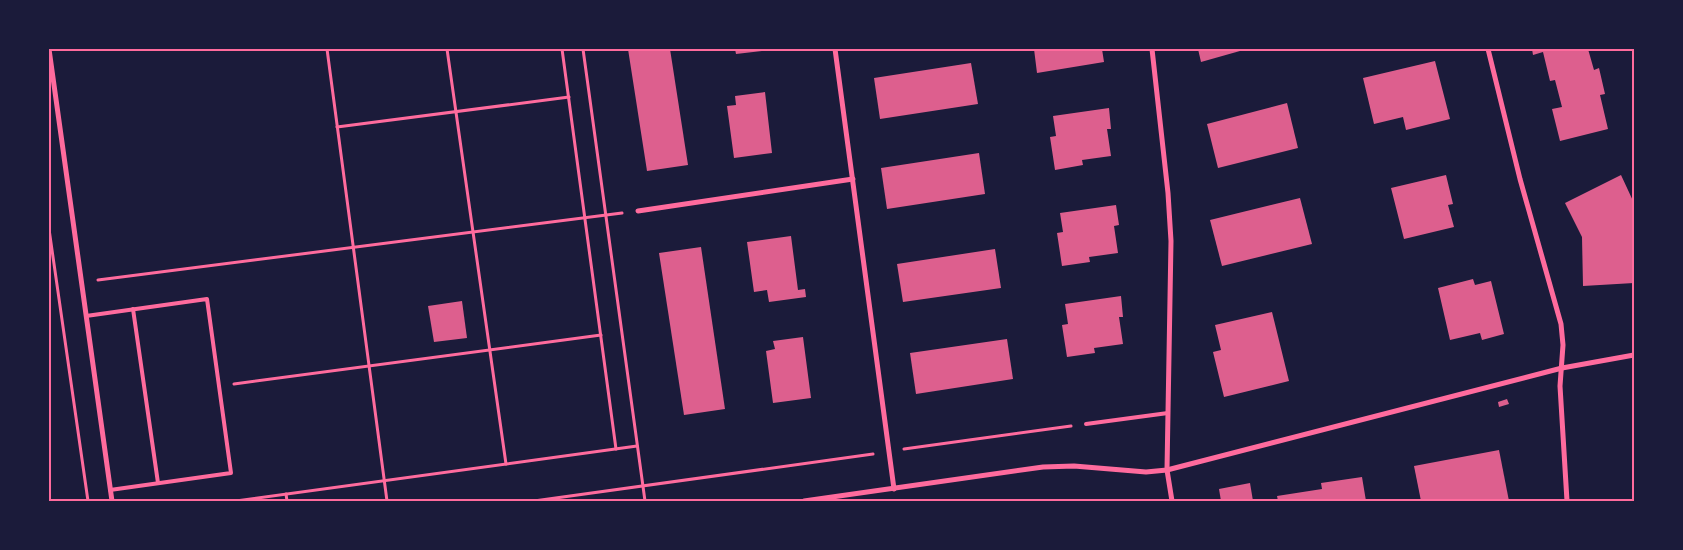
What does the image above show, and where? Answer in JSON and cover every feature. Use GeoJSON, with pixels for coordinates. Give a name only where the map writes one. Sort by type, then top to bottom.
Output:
{"type":"FeatureCollection","features":[{"type":"Feature","properties":{"kind":"street"},"geometry":{"type":"LineString","coordinates":[[49,49],[112,501]]}},
{"type":"Feature","properties":{"kind":"street"},"geometry":{"type":"LineString","coordinates":[[835,49],[894,489]]}},
{"type":"Feature","properties":{"kind":"street"},"geometry":{"type":"LineString","coordinates":[[1152,49],[1168,193],[1171,241],[1167,470],[1172,501]]}},
{"type":"Feature","properties":{"kind":"street"},"geometry":{"type":"LineString","coordinates":[[1488,49],[1520,179],[1561,324],[1563,345],[1560,386],[1567,501]]}},
{"type":"Feature","properties":{"kind":"street"},"geometry":{"type":"LineString","coordinates":[[638,211],[853,179]]}},
{"type":"Feature","properties":{"kind":"street"},"geometry":{"type":"LineString","coordinates":[[804,501],[1043,467],[1074,466],[1146,472],[1167,470],[1562,368],[1634,355]]}},
{"type":"Feature","properties":{"kind":"lane"},"geometry":{"type":"LineString","coordinates":[[86,316],[207,299],[231,473],[110,490]]}},
{"type":"Feature","properties":{"kind":"lane"},"geometry":{"type":"LineString","coordinates":[[133,309],[158,483]]}},
{"type":"Feature","properties":{"kind":"lane"},"geometry":{"type":"LineString","coordinates":[[1086,424],[1168,413]]}},
{"type":"Feature","properties":{"kind":"path"},"geometry":{"type":"LineString","coordinates":[[327,49],[387,501]]}},
{"type":"Feature","properties":{"kind":"path"},"geometry":{"type":"LineString","coordinates":[[447,49],[506,464]]}},
{"type":"Feature","properties":{"kind":"path"},"geometry":{"type":"LineString","coordinates":[[562,49],[616,449]]}},
{"type":"Feature","properties":{"kind":"path"},"geometry":{"type":"LineString","coordinates":[[582,49],[645,501]]}},
{"type":"Feature","properties":{"kind":"path"},"geometry":{"type":"LineString","coordinates":[[337,127],[569,97]]}},
{"type":"Feature","properties":{"kind":"path"},"geometry":{"type":"LineString","coordinates":[[81,282],[638,211]]}},
{"type":"Feature","properties":{"kind":"path"},"geometry":{"type":"LineString","coordinates":[[49,229],[88,501]]}},
{"type":"Feature","properties":{"kind":"path"},"geometry":{"type":"LineString","coordinates":[[219,386],[601,335]]}},
{"type":"Feature","properties":{"kind":"path"},"geometry":{"type":"LineString","coordinates":[[534,501],[1086,424]]}},
{"type":"Feature","properties":{"kind":"path"},"geometry":{"type":"LineString","coordinates":[[236,501],[265,499],[286,494],[638,446]]}},
{"type":"Feature","properties":{"kind":"path"},"geometry":{"type":"LineString","coordinates":[[286,494],[287,501]]}},
{"type":"Feature","properties":{"kind":"building"},"geometry":{"type":"Polygon","coordinates":[[[628,49],[670,49],[688,165],[647,171],[628,49]]]}},
{"type":"Feature","properties":{"kind":"building"},"geometry":{"type":"Polygon","coordinates":[[[735,49],[771,49],[771,50],[736,54],[735,49]]]}},
{"type":"Feature","properties":{"kind":"building"},"geometry":{"type":"Polygon","coordinates":[[[1034,49],[1102,49],[1104,62],[1037,73],[1034,49]]]}},
{"type":"Feature","properties":{"kind":"building"},"geometry":{"type":"Polygon","coordinates":[[[1198,49],[1247,49],[1201,62],[1198,49]]]}},
{"type":"Feature","properties":{"kind":"building"},"geometry":{"type":"Polygon","coordinates":[[[1532,49],[1588,49],[1594,70],[1599,68],[1605,94],[1600,95],[1608,129],[1560,141],[1552,109],[1562,107],[1555,80],[1550,81],[1543,52],[1533,55],[1532,49]]]}},
{"type":"Feature","properties":{"kind":"building"},"geometry":{"type":"Polygon","coordinates":[[[1435,61],[1450,119],[1406,130],[1403,117],[1374,124],[1363,78],[1435,61]]]}},
{"type":"Feature","properties":{"kind":"building"},"geometry":{"type":"Polygon","coordinates":[[[971,63],[978,104],[880,119],[874,78],[971,63]]]}},
{"type":"Feature","properties":{"kind":"building"},"geometry":{"type":"Polygon","coordinates":[[[765,92],[772,153],[734,158],[727,106],[736,105],[735,96],[765,92]]]}},
{"type":"Feature","properties":{"kind":"building"},"geometry":{"type":"Polygon","coordinates":[[[1287,103],[1298,148],[1218,168],[1207,124],[1287,103]]]}},
{"type":"Feature","properties":{"kind":"building"},"geometry":{"type":"Polygon","coordinates":[[[1109,108],[1111,129],[1107,129],[1111,156],[1082,160],[1083,165],[1055,170],[1050,137],[1056,136],[1053,116],[1109,108]]]}},
{"type":"Feature","properties":{"kind":"building"},"geometry":{"type":"Polygon","coordinates":[[[979,153],[985,194],[887,209],[881,168],[979,153]]]}},
{"type":"Feature","properties":{"kind":"building"},"geometry":{"type":"Polygon","coordinates":[[[1446,175],[1453,204],[1448,205],[1454,227],[1404,239],[1391,188],[1446,175]]]}},
{"type":"Feature","properties":{"kind":"building"},"geometry":{"type":"Polygon","coordinates":[[[1621,175],[1634,203],[1634,283],[1583,286],[1582,237],[1565,203],[1621,175]]]}},
{"type":"Feature","properties":{"kind":"building"},"geometry":{"type":"Polygon","coordinates":[[[1300,198],[1312,244],[1222,266],[1210,220],[1300,198]]]}},
{"type":"Feature","properties":{"kind":"building"},"geometry":{"type":"Polygon","coordinates":[[[1116,205],[1119,225],[1114,226],[1118,253],[1089,257],[1090,262],[1062,266],[1057,233],[1063,232],[1060,213],[1116,205]]]}},
{"type":"Feature","properties":{"kind":"building"},"geometry":{"type":"Polygon","coordinates":[[[791,236],[798,290],[805,289],[806,297],[769,302],[767,290],[754,292],[747,242],[791,236]]]}},
{"type":"Feature","properties":{"kind":"building"},"geometry":{"type":"Polygon","coordinates":[[[701,247],[725,409],[684,415],[659,253],[701,247]]]}},
{"type":"Feature","properties":{"kind":"building"},"geometry":{"type":"Polygon","coordinates":[[[995,249],[1001,288],[903,302],[897,264],[995,249]]]}},
{"type":"Feature","properties":{"kind":"building"},"geometry":{"type":"Polygon","coordinates":[[[1473,279],[1475,285],[1491,281],[1504,334],[1482,340],[1480,333],[1450,340],[1438,288],[1473,279]]]}},
{"type":"Feature","properties":{"kind":"building"},"geometry":{"type":"Polygon","coordinates":[[[1121,296],[1123,317],[1119,317],[1123,344],[1094,348],[1095,353],[1067,357],[1062,325],[1068,324],[1065,304],[1121,296]]]}},
{"type":"Feature","properties":{"kind":"building"},"geometry":{"type":"Polygon","coordinates":[[[462,301],[467,338],[434,342],[428,306],[462,301]]]}},
{"type":"Feature","properties":{"kind":"building"},"geometry":{"type":"Polygon","coordinates":[[[1272,312],[1289,381],[1224,397],[1213,352],[1221,350],[1215,325],[1272,312]]]}},
{"type":"Feature","properties":{"kind":"building"},"geometry":{"type":"Polygon","coordinates":[[[803,337],[811,398],[773,403],[766,351],[775,349],[773,341],[803,337]]]}},
{"type":"Feature","properties":{"kind":"building"},"geometry":{"type":"Polygon","coordinates":[[[1007,339],[1013,379],[916,394],[910,353],[1007,339]]]}},
{"type":"Feature","properties":{"kind":"building"},"geometry":{"type":"Polygon","coordinates":[[[1507,399],[1509,404],[1499,407],[1498,402],[1507,399]]]}},
{"type":"Feature","properties":{"kind":"building"},"geometry":{"type":"Polygon","coordinates":[[[1499,450],[1509,501],[1421,501],[1414,466],[1499,450]]]}},
{"type":"Feature","properties":{"kind":"building"},"geometry":{"type":"Polygon","coordinates":[[[1362,477],[1366,501],[1278,501],[1277,496],[1322,489],[1321,483],[1362,477]]]}},
{"type":"Feature","properties":{"kind":"building"},"geometry":{"type":"Polygon","coordinates":[[[1250,483],[1253,501],[1221,501],[1219,489],[1250,483]]]}}]}
